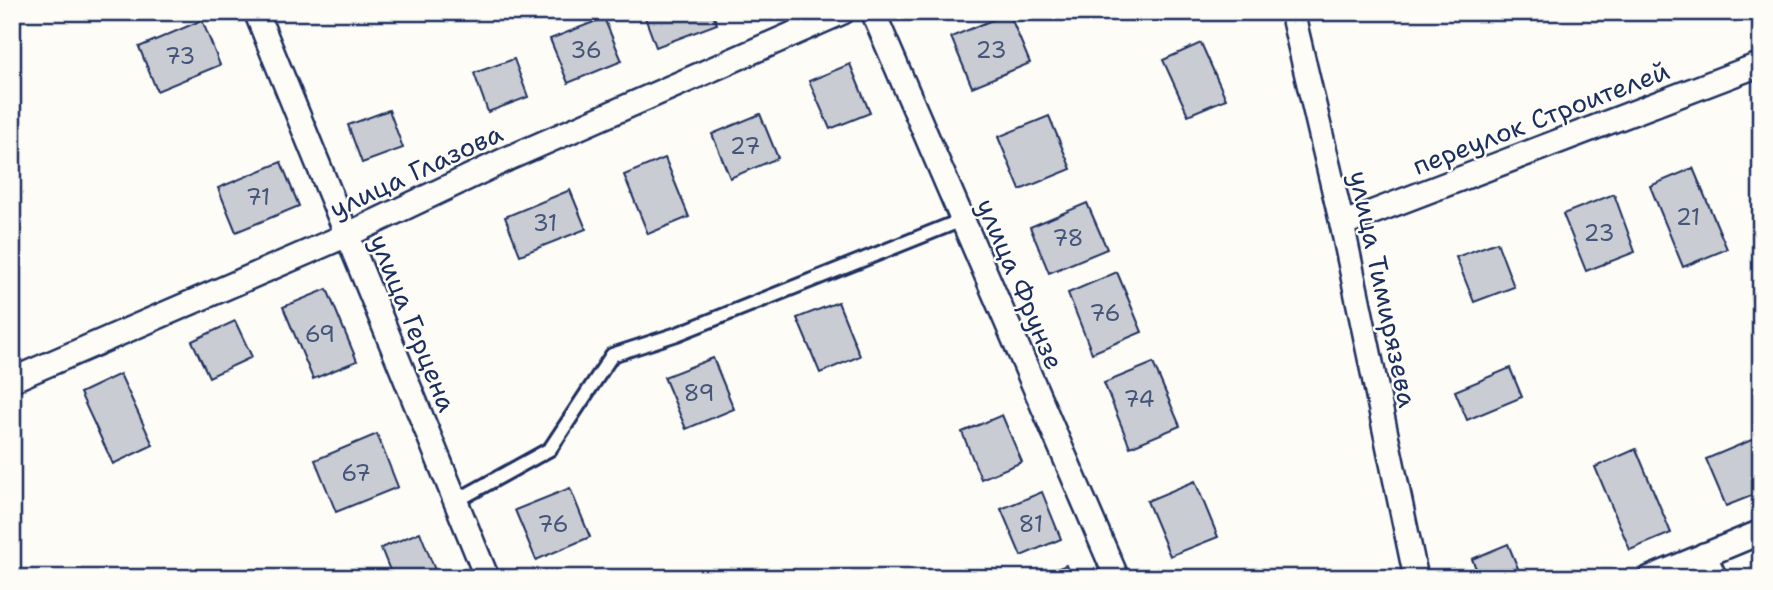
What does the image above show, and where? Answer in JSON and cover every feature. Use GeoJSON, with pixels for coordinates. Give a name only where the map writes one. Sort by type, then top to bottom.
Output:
{"type":"FeatureCollection","features":[{"type":"Feature","properties":{"kind":"street","name":"улица Герцена"},"geometry":{"type":"LineString","coordinates":[[256,12],[487,578]]}},
{"type":"Feature","properties":{"kind":"street","name":"улица Глазова"},"geometry":{"type":"LineString","coordinates":[[12,380],[347,235],[507,159],[843,12]]}},
{"type":"Feature","properties":{"kind":"street","name":"улица Фрунзе"},"geometry":{"type":"LineString","coordinates":[[873,12],[1117,578]]}},
{"type":"Feature","properties":{"kind":"street","name":"улица Тимирязева"},"geometry":{"type":"LineString","coordinates":[[1292,12],[1342,224],[1416,578]]}},
{"type":"Feature","properties":{"kind":"street","name":"переулок Строителей"},"geometry":{"type":"LineString","coordinates":[[1342,224],[1761,64]]}},
{"type":"Feature","properties":{"kind":"street"},"geometry":{"type":"LineString","coordinates":[[1650,578],[1761,532]]}},
{"type":"Feature","properties":{"kind":"street"},"geometry":{"type":"LineString","coordinates":[[1704,555],[1715,578]]}},
{"type":"Feature","properties":{"kind":"lane"},"geometry":{"type":"LineString","coordinates":[[456,501],[550,449],[612,355],[677,334],[962,220]]}},
{"type":"Feature","properties":{"kind":"building"},"geometry":{"type":"Polygon","coordinates":[[[643,12],[712,12],[717,24],[656,47],[643,12]]]}},
{"type":"Feature","properties":{"kind":"building"},"geometry":{"type":"Polygon","coordinates":[[[1009,13],[1030,63],[972,87],[951,37],[1009,13]]]}},
{"type":"Feature","properties":{"kind":"building"},"geometry":{"type":"Polygon","coordinates":[[[604,18],[622,61],[568,83],[550,39],[604,18]]]}},
{"type":"Feature","properties":{"kind":"building"},"geometry":{"type":"Polygon","coordinates":[[[202,20],[220,65],[157,91],[139,47],[202,20]]]}},
{"type":"Feature","properties":{"kind":"building"},"geometry":{"type":"Polygon","coordinates":[[[1201,43],[1226,99],[1188,115],[1163,60],[1201,43]]]}},
{"type":"Feature","properties":{"kind":"building"},"geometry":{"type":"Polygon","coordinates":[[[514,59],[528,97],[488,112],[474,73],[514,59]]]}},
{"type":"Feature","properties":{"kind":"building"},"geometry":{"type":"Polygon","coordinates":[[[850,64],[870,113],[830,129],[809,81],[850,64]]]}},
{"type":"Feature","properties":{"kind":"building"},"geometry":{"type":"Polygon","coordinates":[[[389,110],[403,148],[362,163],[348,125],[389,110]]]}},
{"type":"Feature","properties":{"kind":"building"},"geometry":{"type":"Polygon","coordinates":[[[760,114],[778,158],[730,178],[712,134],[760,114]]]}},
{"type":"Feature","properties":{"kind":"building"},"geometry":{"type":"Polygon","coordinates":[[[1049,116],[1071,169],[1020,190],[998,137],[1049,116]]]}},
{"type":"Feature","properties":{"kind":"building"},"geometry":{"type":"Polygon","coordinates":[[[665,158],[689,217],[648,234],[624,175],[665,158]]]}},
{"type":"Feature","properties":{"kind":"building"},"geometry":{"type":"Polygon","coordinates":[[[281,162],[299,206],[236,232],[218,188],[281,162]]]}},
{"type":"Feature","properties":{"kind":"building"},"geometry":{"type":"Polygon","coordinates":[[[1693,168],[1727,249],[1683,267],[1650,186],[1693,168]]]}},
{"type":"Feature","properties":{"kind":"building"},"geometry":{"type":"Polygon","coordinates":[[[570,190],[586,229],[520,255],[505,217],[570,190]]]}},
{"type":"Feature","properties":{"kind":"building"},"geometry":{"type":"Polygon","coordinates":[[[1614,194],[1635,252],[1586,271],[1563,214],[1614,194]]]}},
{"type":"Feature","properties":{"kind":"building"},"geometry":{"type":"Polygon","coordinates":[[[1087,203],[1107,249],[1049,273],[1030,227],[1087,203]]]}},
{"type":"Feature","properties":{"kind":"building"},"geometry":{"type":"Polygon","coordinates":[[[1497,242],[1514,287],[1474,302],[1456,257],[1497,242]]]}},
{"type":"Feature","properties":{"kind":"building"},"geometry":{"type":"Polygon","coordinates":[[[1117,272],[1142,332],[1092,353],[1068,293],[1117,272]]]}},
{"type":"Feature","properties":{"kind":"building"},"geometry":{"type":"Polygon","coordinates":[[[327,289],[357,361],[313,379],[283,307],[327,289]]]}},
{"type":"Feature","properties":{"kind":"building"},"geometry":{"type":"Polygon","coordinates":[[[838,302],[860,356],[820,373],[797,318],[838,302]]]}},
{"type":"Feature","properties":{"kind":"building"},"geometry":{"type":"Polygon","coordinates":[[[235,321],[252,357],[209,377],[192,341],[235,321]]]}},
{"type":"Feature","properties":{"kind":"building"},"geometry":{"type":"Polygon","coordinates":[[[713,358],[734,409],[686,429],[664,377],[713,358]]]}},
{"type":"Feature","properties":{"kind":"building"},"geometry":{"type":"Polygon","coordinates":[[[1153,363],[1180,426],[1130,447],[1104,383],[1153,363]]]}},
{"type":"Feature","properties":{"kind":"building"},"geometry":{"type":"Polygon","coordinates":[[[1510,368],[1522,397],[1467,420],[1455,391],[1510,368]]]}},
{"type":"Feature","properties":{"kind":"building"},"geometry":{"type":"Polygon","coordinates":[[[120,374],[153,445],[113,464],[80,393],[120,374]]]}},
{"type":"Feature","properties":{"kind":"building"},"geometry":{"type":"Polygon","coordinates":[[[1002,415],[1022,462],[981,479],[962,432],[1002,415]]]}},
{"type":"Feature","properties":{"kind":"building"},"geometry":{"type":"Polygon","coordinates":[[[377,434],[398,487],[336,512],[315,460],[377,434]]]}},
{"type":"Feature","properties":{"kind":"building"},"geometry":{"type":"Polygon","coordinates":[[[1761,436],[1761,492],[1726,506],[1706,459],[1761,436]]]}},
{"type":"Feature","properties":{"kind":"building"},"geometry":{"type":"Polygon","coordinates":[[[1636,449],[1671,533],[1630,550],[1595,467],[1636,449]]]}},
{"type":"Feature","properties":{"kind":"building"},"geometry":{"type":"Polygon","coordinates":[[[1195,481],[1218,537],[1170,556],[1147,501],[1195,481]]]}},
{"type":"Feature","properties":{"kind":"building"},"geometry":{"type":"Polygon","coordinates":[[[570,488],[590,537],[536,560],[515,510],[570,488]]]}},
{"type":"Feature","properties":{"kind":"building"},"geometry":{"type":"Polygon","coordinates":[[[1042,492],[1061,539],[1021,556],[1001,509],[1042,492]]]}},
{"type":"Feature","properties":{"kind":"building"},"geometry":{"type":"Polygon","coordinates":[[[420,532],[438,578],[393,578],[381,548],[420,532]]]}},
{"type":"Feature","properties":{"kind":"building"},"geometry":{"type":"Polygon","coordinates":[[[1508,544],[1522,578],[1480,578],[1472,559],[1508,544]]]}},
{"type":"Feature","properties":{"kind":"building"},"geometry":{"type":"Polygon","coordinates":[[[1066,565],[1071,578],[1035,578],[1066,565]]]}}]}
